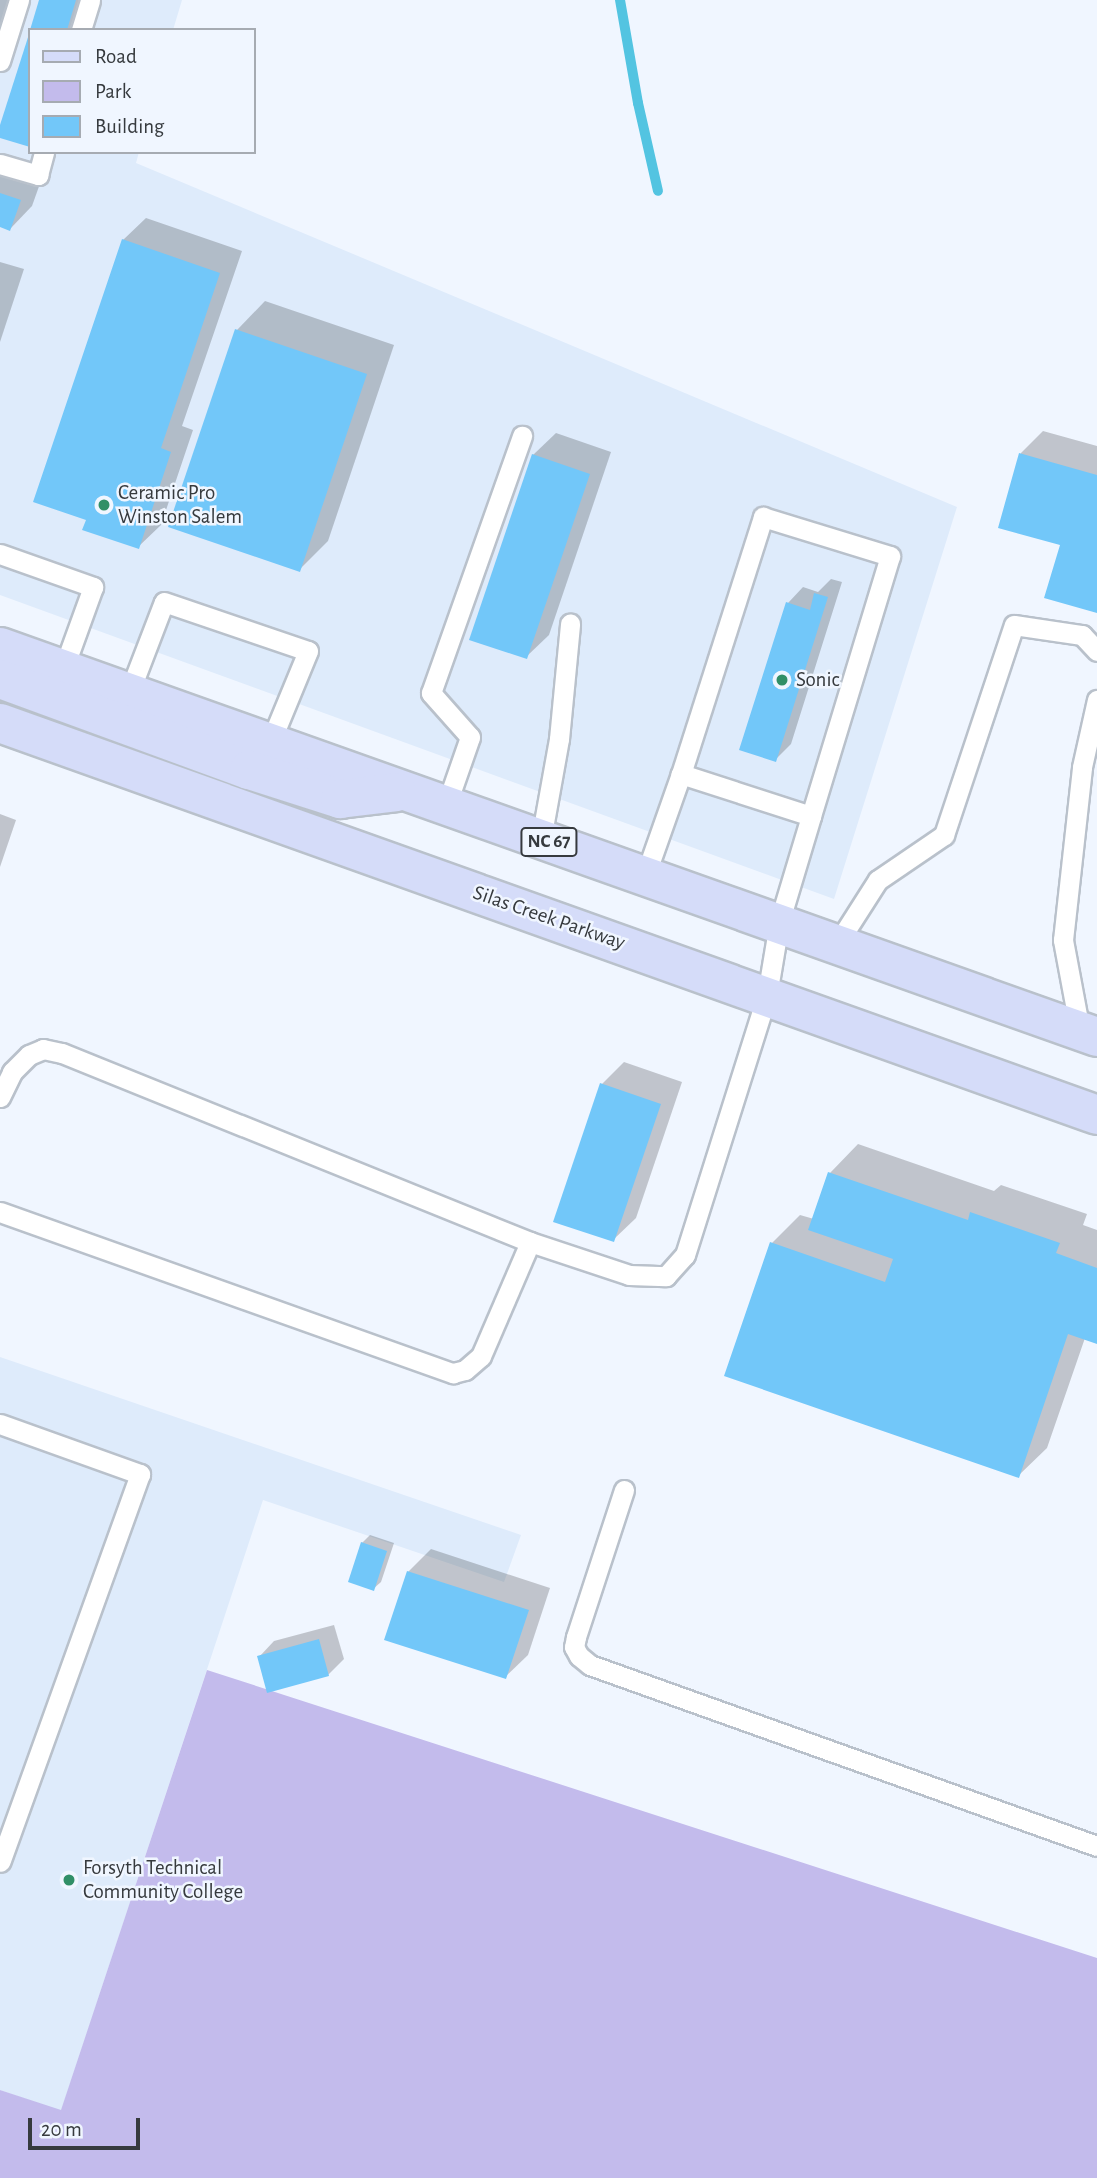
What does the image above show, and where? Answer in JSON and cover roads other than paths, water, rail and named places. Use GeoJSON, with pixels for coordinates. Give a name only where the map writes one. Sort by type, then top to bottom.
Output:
{"type":"FeatureCollection","features":[{"type":"Feature","properties":{"kind":"main road","name":"NC 67"},"geometry":{"type":"LineString","coordinates":[[0,647],[1088,1034]]}},
{"type":"Feature","properties":{"kind":"main road"},"geometry":{"type":"LineString","coordinates":[[0,679],[248,770],[340,799],[406,791]]}},
{"type":"Feature","properties":{"kind":"main road","name":"Silas Creek Parkway"},"geometry":{"type":"LineString","coordinates":[[0,723],[1097,1115]]}},
{"type":"Feature","properties":{"kind":"lane"},"geometry":{"type":"LineString","coordinates":[[0,61],[19,0]]}},
{"type":"Feature","properties":{"kind":"lane"},"geometry":{"type":"LineString","coordinates":[[82,28],[90,0]]}},
{"type":"Feature","properties":{"kind":"lane"},"geometry":{"type":"LineString","coordinates":[[0,164],[37,175],[43,154]]}},
{"type":"Feature","properties":{"kind":"lane"},"geometry":{"type":"LineString","coordinates":[[446,806],[470,737],[431,693],[522,436]]}},
{"type":"Feature","properties":{"kind":"lane"},"geometry":{"type":"LineString","coordinates":[[0,1097],[12,1072],[29,1055],[43,1049],[62,1053],[530,1242],[629,1275],[666,1276],[685,1255],[767,995],[779,923],[890,556],[763,517],[681,774],[645,876]]}},
{"type":"Feature","properties":{"kind":"lane"},"geometry":{"type":"LineString","coordinates":[[0,554],[93,587],[63,670]]}},
{"type":"Feature","properties":{"kind":"lane"},"geometry":{"type":"LineString","coordinates":[[129,693],[164,603],[308,651],[270,743]]}},
{"type":"Feature","properties":{"kind":"lane"},"geometry":{"type":"LineString","coordinates":[[541,839],[559,739],[570,624]]}},
{"type":"Feature","properties":{"kind":"lane"},"geometry":{"type":"LineString","coordinates":[[837,944],[878,880],[944,835],[1014,625],[1082,635],[1097,651]]}},
{"type":"Feature","properties":{"kind":"lane"},"geometry":{"type":"LineString","coordinates":[[1088,1034],[1063,940],[1082,767],[1097,700]]}},
{"type":"Feature","properties":{"kind":"lane"},"geometry":{"type":"LineString","coordinates":[[681,774],[811,816]]}},
{"type":"Feature","properties":{"kind":"lane"},"geometry":{"type":"LineString","coordinates":[[0,1212],[453,1373],[465,1370],[481,1356],[530,1242]]}},
{"type":"Feature","properties":{"kind":"lane"},"geometry":{"type":"LineString","coordinates":[[0,1424],[140,1474],[0,1862]]}},
{"type":"Feature","properties":{"kind":"lane"},"geometry":{"type":"LineString","coordinates":[[624,1490],[574,1647],[579,1656],[590,1665],[1097,1846]]}},
{"type":"Feature","properties":{"kind":"waterway"},"geometry":{"type":"LineString","coordinates":[[620,0],[638,103],[658,191]]}},
{"type":"Feature","properties":{"kind":"place","name":"Ceramic Pro Winston Salem"},"geometry":{"type":"Point","coordinates":[104,505]}},
{"type":"Feature","properties":{"kind":"place","name":"Sonic"},"geometry":{"type":"Point","coordinates":[782,680]}},
{"type":"Feature","properties":{"kind":"place","name":"Forsyth Technical Community College"},"geometry":{"type":"Point","coordinates":[69,1880]}}]}
